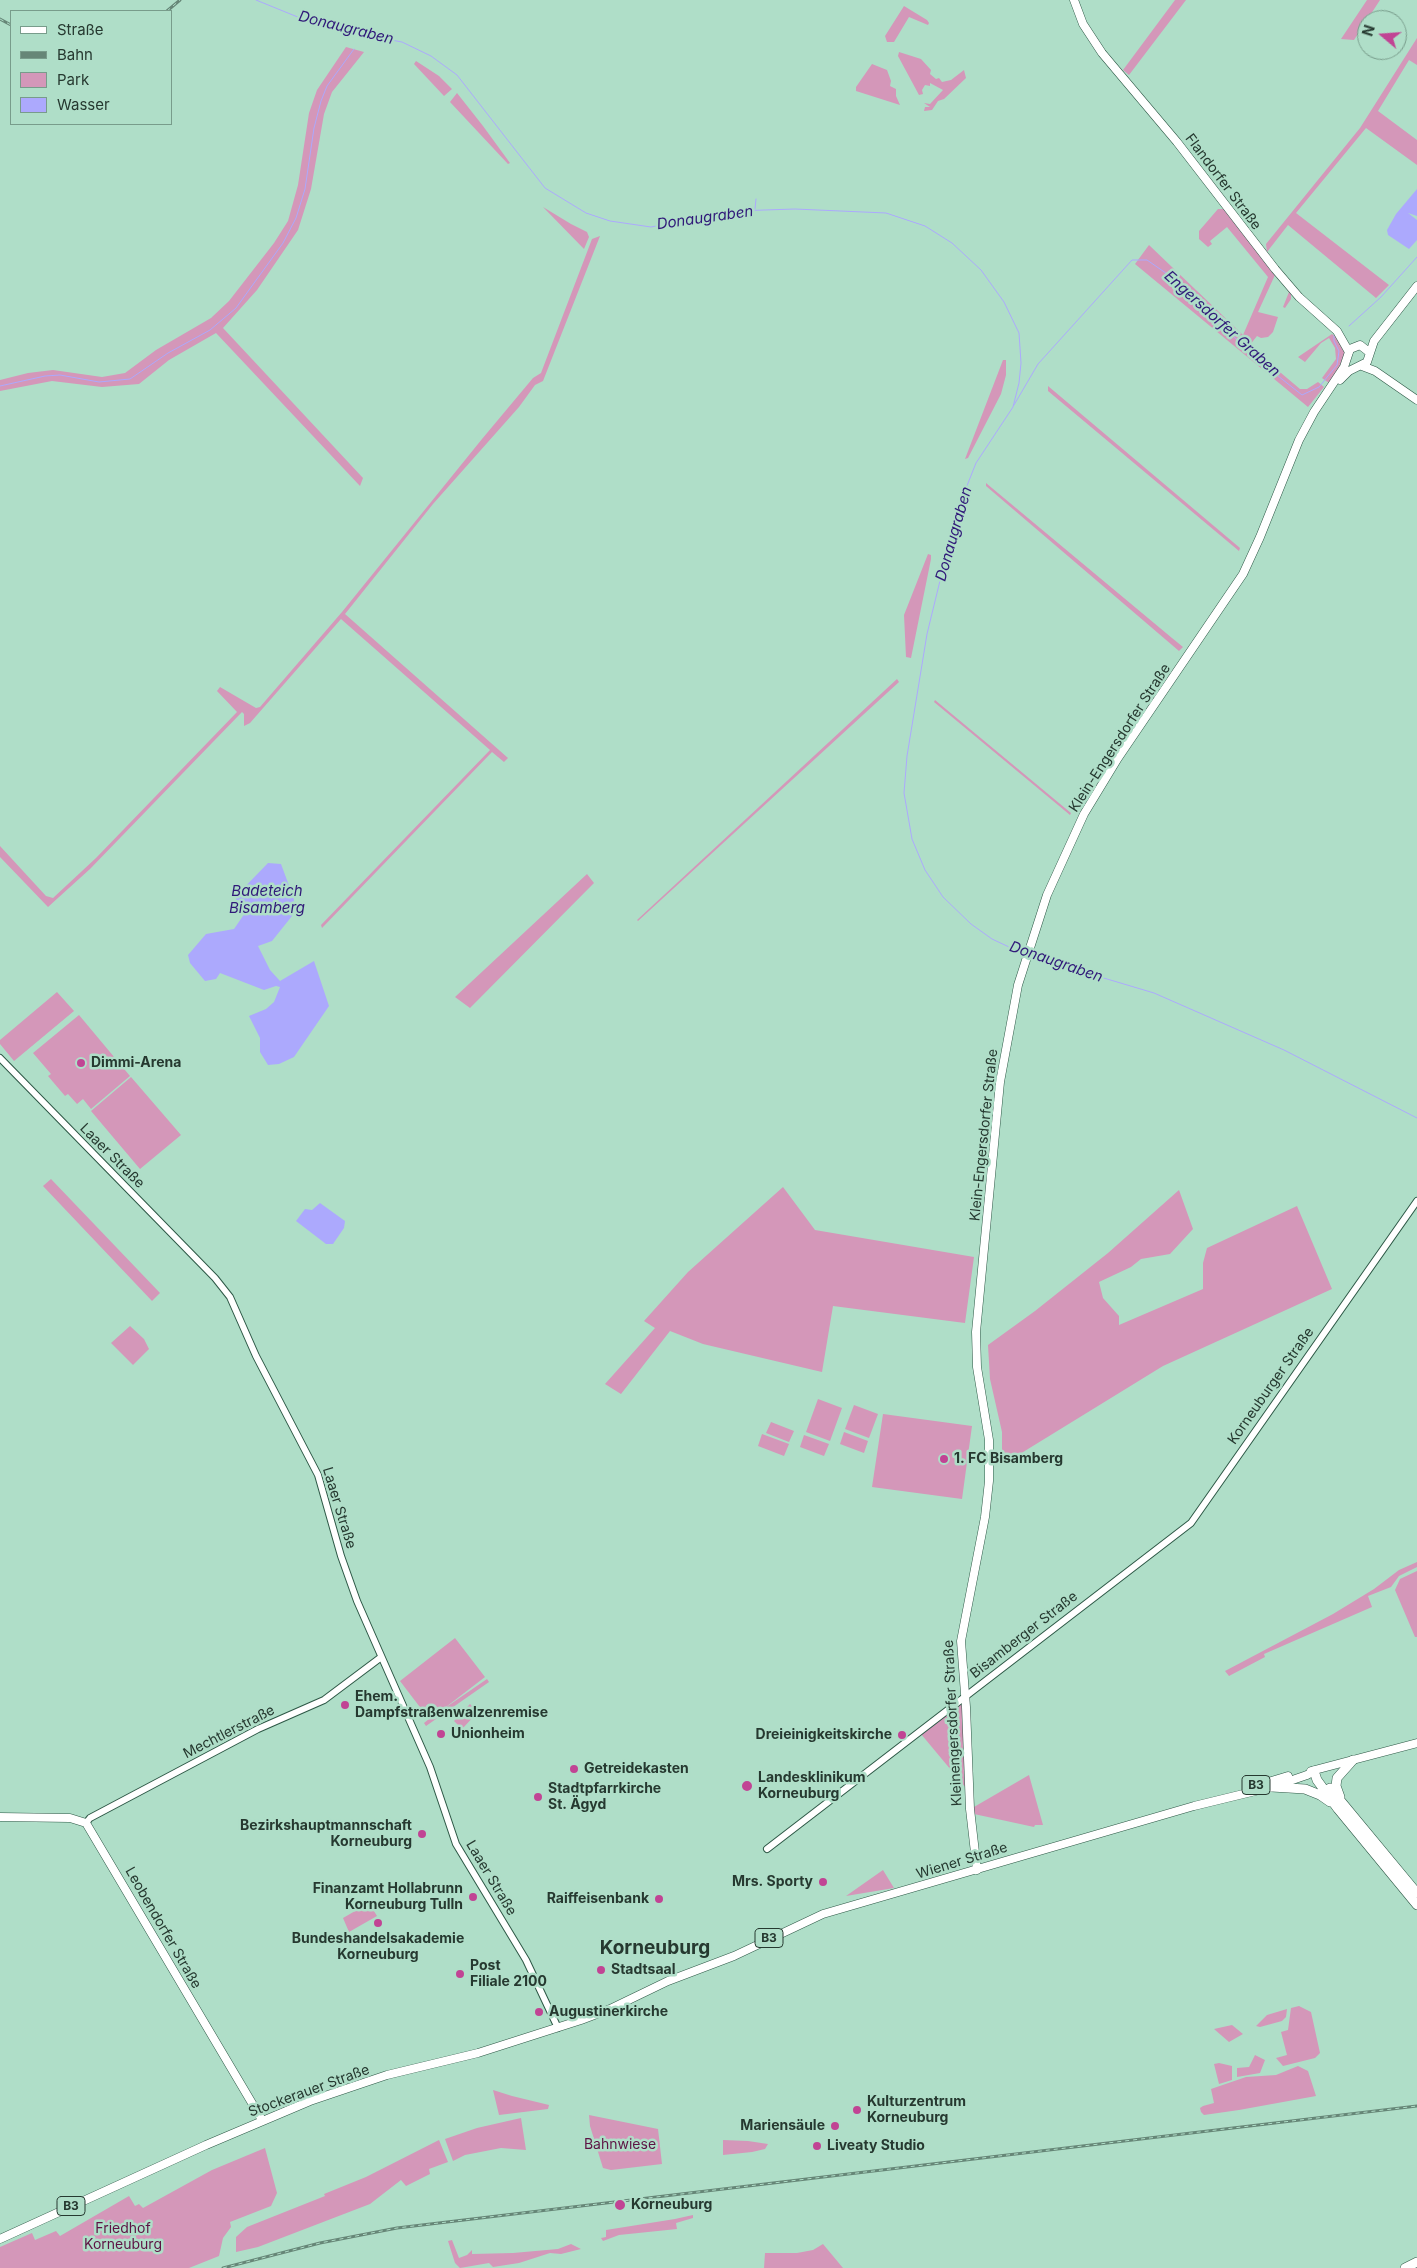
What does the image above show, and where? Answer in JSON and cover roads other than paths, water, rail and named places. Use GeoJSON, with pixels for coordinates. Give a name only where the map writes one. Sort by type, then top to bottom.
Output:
{"type":"FeatureCollection","features":[{"type":"Feature","properties":{"kind":"highway"},"geometry":{"type":"LineString","coordinates":[[1340,1804],[1336,1786],[1337,1778],[1354,1760]]}},
{"type":"Feature","properties":{"kind":"highway"},"geometry":{"type":"LineString","coordinates":[[1314,1771],[1417,1904]]}},
{"type":"Feature","properties":{"kind":"highway"},"geometry":{"type":"LineString","coordinates":[[1272,1787],[1297,1788],[1313,1792],[1340,1804],[1417,1893]]}},
{"type":"Feature","properties":{"kind":"highway"},"geometry":{"type":"LineString","coordinates":[[1405,2268],[1417,2262]]}},
{"type":"Feature","properties":{"kind":"main road","name":"Flandorfer Straße"},"geometry":{"type":"LineString","coordinates":[[1074,0],[1084,24],[1095,43],[1195,165],[1271,264],[1299,297],[1336,331],[1359,345]]}},
{"type":"Feature","properties":{"kind":"main road"},"geometry":{"type":"LineString","coordinates":[[1360,366],[1367,362],[1369,354],[1387,322],[1417,286]]}},
{"type":"Feature","properties":{"kind":"main road"},"geometry":{"type":"LineString","coordinates":[[1387,322],[1359,345],[1352,347],[1348,354],[1350,362],[1375,370],[1417,400]]}},
{"type":"Feature","properties":{"kind":"main road","name":"Flandorfer Straße"},"geometry":{"type":"LineString","coordinates":[[1336,331],[1348,354]]}},
{"type":"Feature","properties":{"kind":"main road"},"geometry":{"type":"LineString","coordinates":[[1359,345],[1392,382]]}},
{"type":"Feature","properties":{"kind":"main road","name":"Klein-Engersdorfer Straße"},"geometry":{"type":"LineString","coordinates":[[985,1517],[990,1481],[990,1446],[977,1367],[976,1332],[1002,1064],[1010,1017],[1023,963],[1054,877],[1084,814],[1118,758],[1243,574],[1260,537],[1295,448],[1314,412],[1332,386],[1348,354]]}},
{"type":"Feature","properties":{"kind":"main road","name":"Klein-Engersdorfer Straße"},"geometry":{"type":"LineString","coordinates":[[1332,386],[1360,366]]}},
{"type":"Feature","properties":{"kind":"main road","name":"Kleinengersdorfer Straße"},"geometry":{"type":"LineString","coordinates":[[976,1870],[969,1806],[961,1631],[985,1517]]}},
{"type":"Feature","properties":{"kind":"main road","name":"Wiener Straße"},"geometry":{"type":"LineString","coordinates":[[1221,1798],[1230,1793],[1306,1771],[1314,1771],[1417,1743]]}},
{"type":"Feature","properties":{"kind":"main road","name":"Wiener Straße"},"geometry":{"type":"LineString","coordinates":[[637,1996],[681,1975],[716,1963],[823,1914],[1221,1798],[1272,1787],[1307,1776],[1314,1771]]}},
{"type":"Feature","properties":{"kind":"main road"},"geometry":{"type":"LineString","coordinates":[[0,1817],[70,1818],[86,1823]]}},
{"type":"Feature","properties":{"kind":"main road","name":"Leobendorfer Straße"},"geometry":{"type":"LineString","coordinates":[[86,1823],[262,2120]]}},
{"type":"Feature","properties":{"kind":"main road","name":"Stockerauer Straße"},"geometry":{"type":"LineString","coordinates":[[0,2239],[262,2120],[350,2087],[493,2048],[558,2028],[610,2009],[637,1996]]}},
{"type":"Feature","properties":{"kind":"street","name":"Laaer Straße"},"geometry":{"type":"LineString","coordinates":[[0,1058],[215,1278],[230,1297],[256,1356],[318,1475],[344,1564],[380,1658],[430,1767],[456,1844],[522,1954],[558,2028]]}},
{"type":"Feature","properties":{"kind":"street","name":"Korneuburger Straße"},"geometry":{"type":"LineString","coordinates":[[1130,1570],[1191,1523],[1417,1201]]}},
{"type":"Feature","properties":{"kind":"street","name":"Bisamberger Straße"},"geometry":{"type":"LineString","coordinates":[[767,1849],[1130,1570]]}},
{"type":"Feature","properties":{"kind":"street","name":"Mechtlerstraße"},"geometry":{"type":"LineString","coordinates":[[86,1823],[90,1818],[258,1729],[324,1700],[380,1658]]}},
{"type":"Feature","properties":{"kind":"water"},"geometry":{"type":"Polygon","coordinates":[[[1417,189],[1417,216],[1408,213],[1417,220],[1417,240],[1409,249],[1388,235],[1387,230],[1396,214],[1417,189]]]}},
{"type":"Feature","properties":{"kind":"water","name":"Badeteich Bisamberg"},"geometry":{"type":"Polygon","coordinates":[[[268,863],[281,864],[294,899],[292,916],[272,941],[258,946],[270,970],[280,981],[314,961],[329,1006],[294,1057],[279,1064],[268,1065],[260,1052],[260,1038],[249,1016],[266,1009],[274,1002],[280,987],[276,986],[264,990],[220,973],[216,979],[205,981],[190,963],[188,955],[206,934],[234,929],[245,913],[239,912],[236,907],[236,896],[268,863]]]}},
{"type":"Feature","properties":{"kind":"water"},"geometry":{"type":"Polygon","coordinates":[[[320,1203],[345,1221],[344,1228],[333,1244],[326,1244],[296,1221],[305,1209],[312,1210],[320,1203]]]}},
{"type":"Feature","properties":{"kind":"waterway","name":"Donaugraben"},"geometry":{"type":"LineString","coordinates":[[256,0],[310,22],[343,31],[402,42],[431,56],[457,75],[545,188],[586,213],[610,221],[651,227],[734,211],[795,209],[886,213],[925,226],[952,243],[981,270],[1004,302],[1019,333],[1021,363],[1019,383],[1013,407],[976,463],[957,511],[927,634],[907,756],[904,793],[912,839],[925,870],[943,897],[971,924],[992,939],[1024,954]]}},
{"type":"Feature","properties":{"kind":"waterway"},"geometry":{"type":"LineString","coordinates":[[0,386],[45,376],[60,375],[99,382],[130,379],[168,353],[210,330],[236,308],[283,243],[296,218],[305,189],[314,128],[321,101],[327,86],[354,49]]}},
{"type":"Feature","properties":{"kind":"waterway"},"geometry":{"type":"LineString","coordinates":[[755,209],[756,199]]}},
{"type":"Feature","properties":{"kind":"waterway","name":"Engersdorfer Graben"},"geometry":{"type":"LineString","coordinates":[[1349,326],[1381,297],[1417,257]]}},
{"type":"Feature","properties":{"kind":"waterway","name":"Engersdorfer Graben"},"geometry":{"type":"LineString","coordinates":[[1014,405],[1038,364],[1132,260],[1147,260],[1173,278],[1258,360],[1302,395],[1319,387],[1337,365],[1339,351],[1334,341],[1334,336]]}},
{"type":"Feature","properties":{"kind":"waterway","name":"Donaugraben"},"geometry":{"type":"LineString","coordinates":[[1030,956],[1154,993],[1284,1050],[1417,1118]]}},
{"type":"Feature","properties":{"kind":"railway"},"geometry":{"type":"LineString","coordinates":[[168,10],[180,0]]}},
{"type":"Feature","properties":{"kind":"railway"},"geometry":{"type":"LineString","coordinates":[[0,19],[10,24]]}},
{"type":"Feature","properties":{"kind":"railway"},"geometry":{"type":"LineString","coordinates":[[223,2268],[320,2243],[397,2228],[1417,2106]]}},
{"type":"Feature","properties":{"kind":"place","name":"Dimmi-Arena"},"geometry":{"type":"Point","coordinates":[81,1063]}},
{"type":"Feature","properties":{"kind":"place","name":"1. FC Bisamberg"},"geometry":{"type":"Point","coordinates":[944,1459]}},
{"type":"Feature","properties":{"kind":"place","name":"Ehem. Dampfstraßenwalzenremise"},"geometry":{"type":"Point","coordinates":[345,1705]}},
{"type":"Feature","properties":{"kind":"place","name":"Unionheim"},"geometry":{"type":"Point","coordinates":[441,1734]}},
{"type":"Feature","properties":{"kind":"place","name":"Dreieinigkeitskirche"},"geometry":{"type":"Point","coordinates":[902,1735]}},
{"type":"Feature","properties":{"kind":"place","name":"Getreidekasten"},"geometry":{"type":"Point","coordinates":[574,1769]}},
{"type":"Feature","properties":{"kind":"place","name":"Landesklinikum Korneuburg"},"geometry":{"type":"Point","coordinates":[747,1786]}},
{"type":"Feature","properties":{"kind":"place","name":"Stadtpfarrkirche St. Ägyd"},"geometry":{"type":"Point","coordinates":[538,1797]}},
{"type":"Feature","properties":{"kind":"place","name":"Bezirkshauptmannschaft Korneuburg"},"geometry":{"type":"Point","coordinates":[422,1834]}},
{"type":"Feature","properties":{"kind":"place","name":"Mrs. Sporty"},"geometry":{"type":"Point","coordinates":[823,1882]}},
{"type":"Feature","properties":{"kind":"place","name":"Finanzamt Hollabrunn Korneuburg Tulln"},"geometry":{"type":"Point","coordinates":[473,1897]}},
{"type":"Feature","properties":{"kind":"place","name":"Raiffeisenbank"},"geometry":{"type":"Point","coordinates":[659,1899]}},
{"type":"Feature","properties":{"kind":"place","name":"Bundeshandelsakademie Korneuburg"},"geometry":{"type":"Point","coordinates":[378,1923]}},
{"type":"Feature","properties":{"kind":"place","name":"Stadtsaal"},"geometry":{"type":"Point","coordinates":[601,1970]}},
{"type":"Feature","properties":{"kind":"place","name":"Post Filiale 2100"},"geometry":{"type":"Point","coordinates":[460,1974]}},
{"type":"Feature","properties":{"kind":"place","name":"Augustinerkirche"},"geometry":{"type":"Point","coordinates":[539,2012]}},
{"type":"Feature","properties":{"kind":"place","name":"Kulturzentrum Korneuburg"},"geometry":{"type":"Point","coordinates":[857,2110]}},
{"type":"Feature","properties":{"kind":"place","name":"Mariensäule"},"geometry":{"type":"Point","coordinates":[835,2126]}},
{"type":"Feature","properties":{"kind":"place","name":"Liveaty Studio"},"geometry":{"type":"Point","coordinates":[817,2146]}},
{"type":"Feature","properties":{"kind":"place","name":"Korneuburg"},"geometry":{"type":"Point","coordinates":[620,2205]}},
{"type":"Feature","properties":{"kind":"district","name":"Korneuburg"},"geometry":{"type":"Point","coordinates":[655,1948]}},
{"type":"Feature","properties":{"kind":"park label","name":"Bahnwiese"},"geometry":{"type":"Point","coordinates":[620,2145]}},
{"type":"Feature","properties":{"kind":"park label","name":"Friedhof Korneuburg"},"geometry":{"type":"Point","coordinates":[123,2238]}}]}
